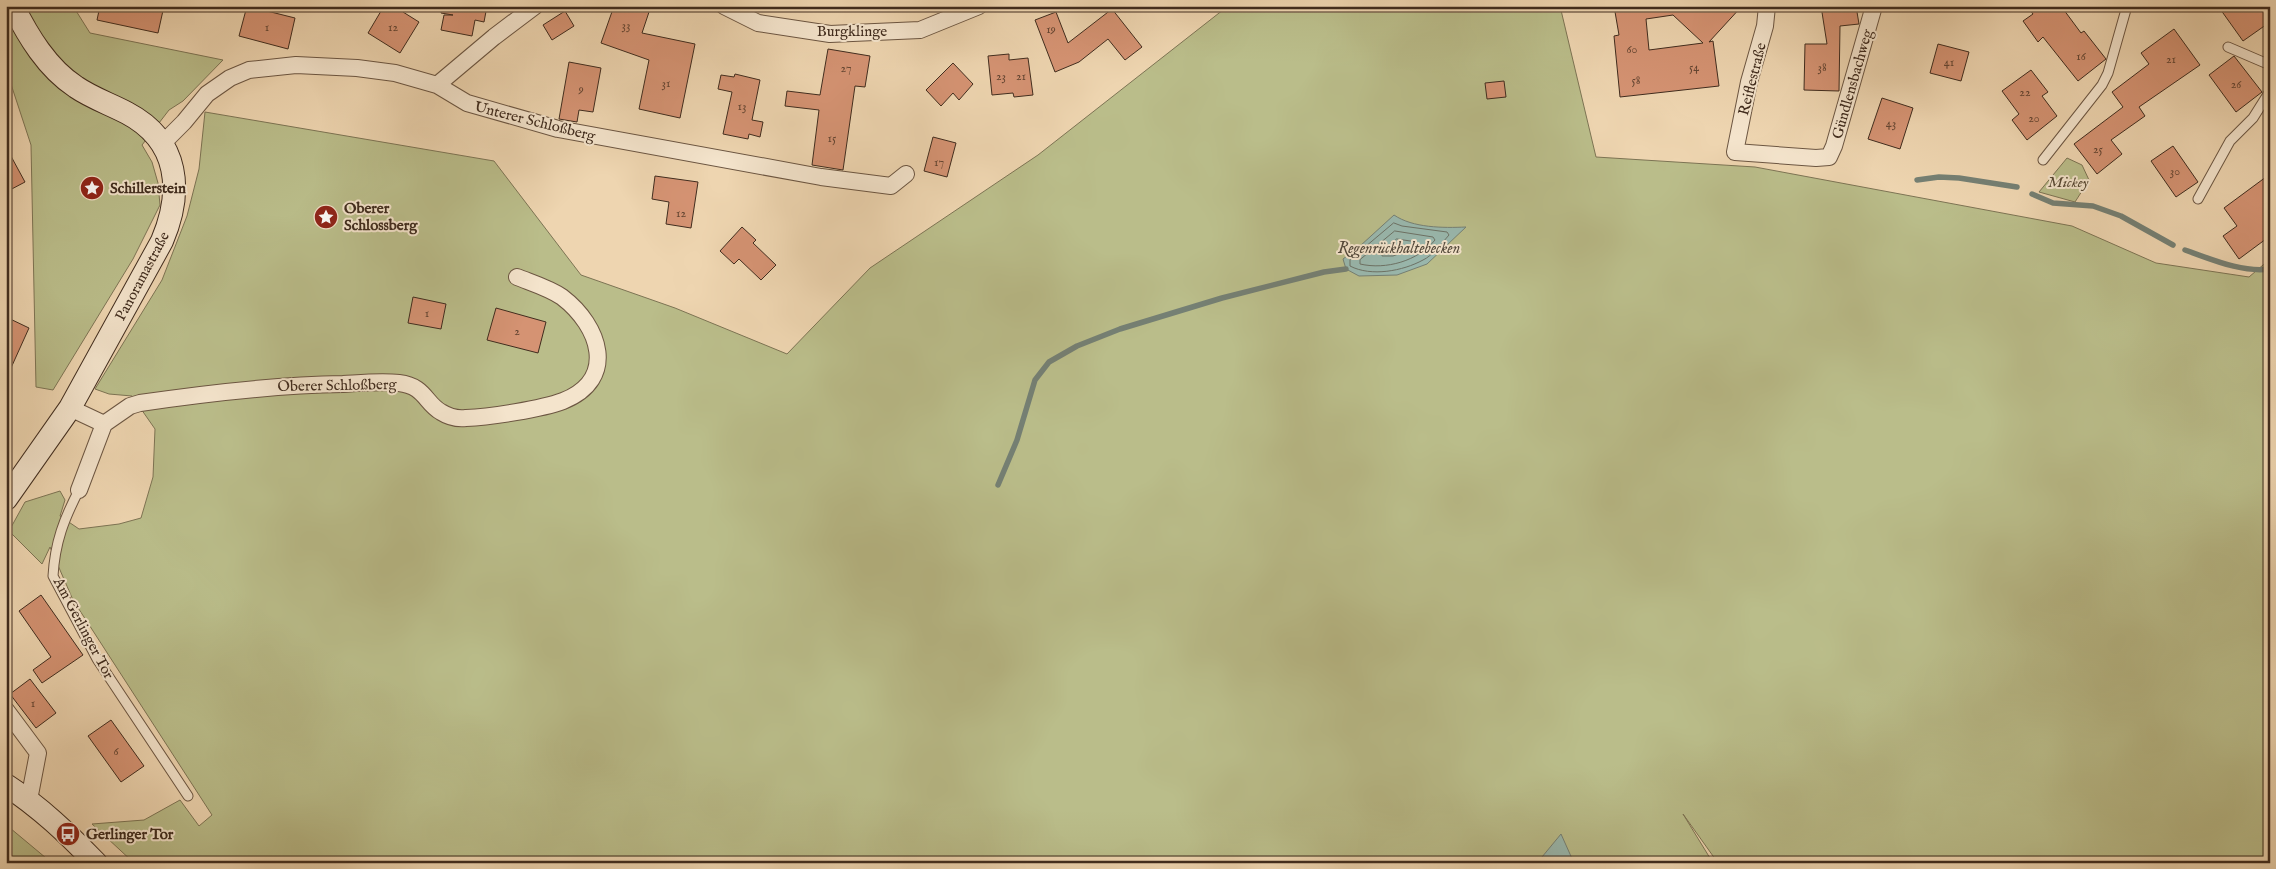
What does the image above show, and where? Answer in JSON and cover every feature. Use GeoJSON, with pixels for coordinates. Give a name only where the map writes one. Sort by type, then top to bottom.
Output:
{"type":"FeatureCollection","features":[{"type":"Feature","properties":{"kind":"main road","name":"Panoramastraße"},"geometry":{"type":"LineString","coordinates":[[6,499],[70,408],[169,224],[176,192],[171,161],[162,144],[148,128],[129,114],[75,87],[59,74],[32,42],[13,6]]}},
{"type":"Feature","properties":{"kind":"main road"},"geometry":{"type":"LineString","coordinates":[[6,785],[29,800],[68,834],[96,863]]}},
{"type":"Feature","properties":{"kind":"street"},"geometry":{"type":"LineString","coordinates":[[437,85],[494,37],[536,6]]}},
{"type":"Feature","properties":{"kind":"street","name":"Burgklinge"},"geometry":{"type":"LineString","coordinates":[[724,6],[758,23],[830,34],[920,30],[979,6]]}},
{"type":"Feature","properties":{"kind":"street","name":"Reiflestraße"},"geometry":{"type":"LineString","coordinates":[[1735,152],[1749,82],[1765,26],[1767,6]]}},
{"type":"Feature","properties":{"kind":"street","name":"Gündlensbachweg"},"geometry":{"type":"LineString","coordinates":[[1735,152],[1828,157],[1834,146],[1874,6]]}},
{"type":"Feature","properties":{"kind":"street","name":"Unterer Schloßberg"},"geometry":{"type":"LineString","coordinates":[[162,144],[184,122],[206,94],[230,78],[249,70],[296,65],[357,68],[395,73],[437,85],[467,104],[558,129],[640,145],[821,177],[891,186],[906,174]]}},
{"type":"Feature","properties":{"kind":"street","name":"Oberer Schloßberg"},"geometry":{"type":"LineString","coordinates":[[104,424],[130,406],[140,403],[250,388],[295,384],[400,383],[421,391],[438,411],[449,417],[465,419],[539,407],[562,401],[578,393],[594,375],[599,354],[593,335],[581,317],[562,298],[543,287],[517,277]]}},
{"type":"Feature","properties":{"kind":"street"},"geometry":{"type":"LineString","coordinates":[[70,408],[104,424]]}},
{"type":"Feature","properties":{"kind":"street","name":"Am Gerlinger Tor"},"geometry":{"type":"LineString","coordinates":[[79,490],[104,424]]}},
{"type":"Feature","properties":{"kind":"street"},"geometry":{"type":"LineString","coordinates":[[6,710],[38,753],[29,800]]}},
{"type":"Feature","properties":{"kind":"lane"},"geometry":{"type":"LineString","coordinates":[[2043,160],[2102,85],[2108,73],[2127,6]]}},
{"type":"Feature","properties":{"kind":"lane"},"geometry":{"type":"LineString","coordinates":[[2228,48],[2270,65]]}},
{"type":"Feature","properties":{"kind":"lane"},"geometry":{"type":"LineString","coordinates":[[2198,199],[2230,141],[2253,118],[2270,92]]}},
{"type":"Feature","properties":{"kind":"lane","name":"Am Gerlinger Tor"},"geometry":{"type":"LineString","coordinates":[[79,490],[63,521],[54,560],[53,576],[97,659],[150,735],[188,796]]}},
{"type":"Feature","properties":{"kind":"green space"},"geometry":{"type":"Polygon","coordinates":[[[6,6],[73,6],[90,33],[223,60],[183,101],[169,110],[142,145],[152,162],[158,183],[160,205],[133,259],[53,390],[36,387],[31,145],[6,69],[6,6]]]}},
{"type":"Feature","properties":{"kind":"green space"},"geometry":{"type":"Polygon","coordinates":[[[1228,6],[1560,6],[1596,157],[1755,167],[2072,226],[2156,263],[2249,277],[2270,259],[2270,863],[1718,863],[1683,814],[1713,863],[134,863],[92,824],[144,820],[180,800],[199,826],[212,815],[73,600],[50,547],[42,564],[9,531],[25,502],[60,491],[65,500],[60,516],[79,529],[119,524],[141,518],[153,477],[155,429],[132,396],[109,394],[95,389],[162,280],[187,216],[199,169],[205,112],[494,161],[581,275],[675,308],[787,354],[870,268],[1038,155],[1228,6]]]}},
{"type":"Feature","properties":{"kind":"green space","name":"Mickey"},"geometry":{"type":"Polygon","coordinates":[[[2067,158],[2082,165],[2089,180],[2075,202],[2039,192],[2067,158]]]}},
{"type":"Feature","properties":{"kind":"green space"},"geometry":{"type":"Polygon","coordinates":[[[6,827],[10,828],[52,863],[6,863],[6,827]]]}},
{"type":"Feature","properties":{"kind":"water","name":"Regenrückhaltebecken"},"geometry":{"type":"Polygon","coordinates":[[[1394,215],[1419,225],[1466,227],[1427,264],[1397,275],[1359,276],[1346,269],[1343,259],[1394,215]]]}},
{"type":"Feature","properties":{"kind":"water"},"geometry":{"type":"Polygon","coordinates":[[[1561,834],[1574,863],[1537,863],[1561,834]]]}},
{"type":"Feature","properties":{"kind":"building"},"geometry":{"type":"Polygon","coordinates":[[[100,6],[164,6],[158,33],[97,20],[100,6]]]}},
{"type":"Feature","properties":{"kind":"building"},"geometry":{"type":"Polygon","coordinates":[[[247,6],[295,18],[288,49],[239,36],[247,6]]]}},
{"type":"Feature","properties":{"kind":"building"},"geometry":{"type":"Polygon","coordinates":[[[384,6],[407,6],[403,12],[419,22],[400,53],[368,33],[384,6]]]}},
{"type":"Feature","properties":{"kind":"building"},"geometry":{"type":"Polygon","coordinates":[[[442,6],[487,6],[484,22],[475,20],[472,36],[441,30],[444,15],[453,15],[441,13],[442,6]]]}},
{"type":"Feature","properties":{"kind":"building"},"geometry":{"type":"Polygon","coordinates":[[[614,6],[651,6],[642,33],[695,44],[680,118],[639,109],[649,60],[601,43],[614,6]]]}},
{"type":"Feature","properties":{"kind":"building"},"geometry":{"type":"Polygon","coordinates":[[[1614,6],[1742,6],[1709,42],[1713,41],[1719,86],[1620,97],[1614,36],[1619,35],[1614,6]],[[1673,15],[1646,19],[1649,50],[1703,43],[1673,15]]]}},
{"type":"Feature","properties":{"kind":"building"},"geometry":{"type":"Polygon","coordinates":[[[1821,6],[1856,6],[1859,24],[1840,26],[1839,91],[1804,90],[1805,44],[1827,44],[1821,6]]]}},
{"type":"Feature","properties":{"kind":"building"},"geometry":{"type":"Polygon","coordinates":[[[2027,6],[2061,6],[2081,33],[2084,31],[2106,59],[2078,81],[2043,37],[2038,42],[2023,21],[2033,14],[2027,6]]]}},
{"type":"Feature","properties":{"kind":"building"},"geometry":{"type":"Polygon","coordinates":[[[2218,6],[2262,6],[2270,18],[2270,22],[2243,41],[2218,6]]]}},
{"type":"Feature","properties":{"kind":"building"},"geometry":{"type":"Polygon","coordinates":[[[1112,9],[1142,47],[1125,60],[1108,39],[1079,62],[1055,72],[1035,20],[1056,12],[1068,43],[1112,9]]]}},
{"type":"Feature","properties":{"kind":"building"},"geometry":{"type":"Polygon","coordinates":[[[565,11],[574,26],[552,40],[543,25],[565,11]]]}},
{"type":"Feature","properties":{"kind":"building"},"geometry":{"type":"Polygon","coordinates":[[[2174,29],[2200,65],[2139,107],[2145,116],[2111,140],[2122,154],[2097,174],[2074,144],[2123,107],[2112,92],[2149,64],[2141,53],[2174,29]]]}},
{"type":"Feature","properties":{"kind":"building"},"geometry":{"type":"Polygon","coordinates":[[[1938,44],[1969,52],[1961,81],[1930,73],[1938,44]]]}},
{"type":"Feature","properties":{"kind":"building"},"geometry":{"type":"Polygon","coordinates":[[[828,49],[870,56],[865,87],[855,86],[843,170],[812,165],[819,110],[785,106],[787,91],[820,95],[828,49]]]}},
{"type":"Feature","properties":{"kind":"building"},"geometry":{"type":"Polygon","coordinates":[[[1009,54],[1009,60],[1028,58],[1033,95],[1014,97],[1013,93],[992,95],[988,56],[1009,54]]]}},
{"type":"Feature","properties":{"kind":"building"},"geometry":{"type":"Polygon","coordinates":[[[2234,56],[2262,92],[2236,112],[2209,75],[2234,56]]]}},
{"type":"Feature","properties":{"kind":"building"},"geometry":{"type":"Polygon","coordinates":[[[569,62],[601,68],[593,112],[579,110],[577,122],[559,119],[569,62]]]}},
{"type":"Feature","properties":{"kind":"building"},"geometry":{"type":"Polygon","coordinates":[[[953,63],[973,84],[959,100],[953,93],[941,106],[926,90],[953,63]]]}},
{"type":"Feature","properties":{"kind":"building"},"geometry":{"type":"Polygon","coordinates":[[[2031,70],[2048,92],[2042,96],[2057,116],[2027,140],[2012,120],[2019,114],[2002,91],[2031,70]]]}},
{"type":"Feature","properties":{"kind":"building"},"geometry":{"type":"Polygon","coordinates":[[[735,74],[760,80],[752,120],[763,122],[760,137],[749,134],[748,139],[723,134],[732,92],[718,89],[721,75],[734,77],[735,74]]]}},
{"type":"Feature","properties":{"kind":"building"},"geometry":{"type":"Polygon","coordinates":[[[1504,81],[1506,97],[1487,99],[1485,83],[1504,81]]]}},
{"type":"Feature","properties":{"kind":"building"},"geometry":{"type":"Polygon","coordinates":[[[1882,98],[1913,108],[1900,149],[1868,139],[1882,98]]]}},
{"type":"Feature","properties":{"kind":"building"},"geometry":{"type":"Polygon","coordinates":[[[933,137],[956,143],[947,177],[924,171],[933,137]]]}},
{"type":"Feature","properties":{"kind":"building"},"geometry":{"type":"Polygon","coordinates":[[[2173,146],[2198,182],[2176,197],[2151,161],[2173,146]]]}},
{"type":"Feature","properties":{"kind":"building"},"geometry":{"type":"Polygon","coordinates":[[[6,147],[25,182],[6,192],[6,147]]]}},
{"type":"Feature","properties":{"kind":"building"},"geometry":{"type":"Polygon","coordinates":[[[2270,174],[2270,236],[2239,259],[2223,236],[2237,226],[2224,208],[2270,174]]]}},
{"type":"Feature","properties":{"kind":"building"},"geometry":{"type":"Polygon","coordinates":[[[655,176],[698,182],[691,228],[666,224],[669,202],[652,199],[655,176]]]}},
{"type":"Feature","properties":{"kind":"building"},"geometry":{"type":"Polygon","coordinates":[[[742,227],[756,240],[753,243],[776,265],[761,280],[739,259],[734,264],[720,251],[742,227]]]}},
{"type":"Feature","properties":{"kind":"building"},"geometry":{"type":"Polygon","coordinates":[[[413,297],[446,304],[441,329],[408,323],[413,297]]]}},
{"type":"Feature","properties":{"kind":"building"},"geometry":{"type":"Polygon","coordinates":[[[496,308],[546,322],[538,353],[487,340],[496,308]]]}},
{"type":"Feature","properties":{"kind":"building"},"geometry":{"type":"Polygon","coordinates":[[[6,317],[29,328],[6,379],[6,317]]]}},
{"type":"Feature","properties":{"kind":"building"},"geometry":{"type":"Polygon","coordinates":[[[41,595],[83,655],[42,683],[33,670],[51,657],[19,611],[41,595]]]}},
{"type":"Feature","properties":{"kind":"building"},"geometry":{"type":"Polygon","coordinates":[[[30,679],[56,713],[36,728],[10,694],[30,679]]]}},
{"type":"Feature","properties":{"kind":"building"},"geometry":{"type":"Polygon","coordinates":[[[111,720],[144,766],[121,782],[88,736],[111,720]]]}},
{"type":"Feature","properties":{"kind":"waterway"},"geometry":{"type":"LineString","coordinates":[[1917,180],[1939,177],[1959,178],[2017,187]]}},
{"type":"Feature","properties":{"kind":"waterway"},"geometry":{"type":"LineString","coordinates":[[2032,194],[2053,203],[2093,206],[2121,216],[2173,245]]}},
{"type":"Feature","properties":{"kind":"waterway"},"geometry":{"type":"LineString","coordinates":[[2185,250],[2238,267],[2259,270],[2270,269]]}},
{"type":"Feature","properties":{"kind":"waterway"},"geometry":{"type":"LineString","coordinates":[[998,485],[1017,440],[1035,380],[1049,362],[1077,346],[1120,329],[1222,298],[1324,272],[1346,269]]}},
{"type":"Feature","properties":{"kind":"place","name":"Schillerstein"},"geometry":{"type":"Point","coordinates":[92,188]}},
{"type":"Feature","properties":{"kind":"place","name":"Oberer Schlossberg"},"geometry":{"type":"Point","coordinates":[326,217]}},
{"type":"Feature","properties":{"kind":"place","name":"Gerlinger Tor"},"geometry":{"type":"Point","coordinates":[68,834]}}]}
